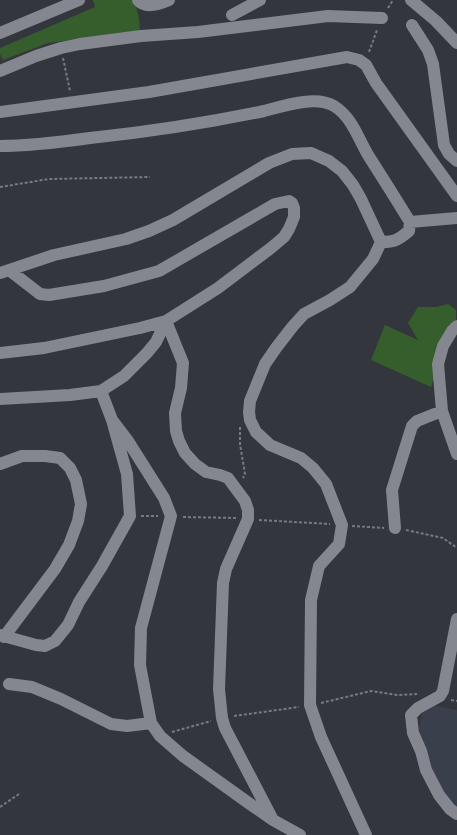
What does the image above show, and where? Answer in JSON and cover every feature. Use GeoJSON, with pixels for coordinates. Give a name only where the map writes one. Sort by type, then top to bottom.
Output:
{"type":"FeatureCollection","features":[{"type":"Feature","properties":{"kind":"street"},"geometry":{"type":"LineString","coordinates":[[0,33],[79,0]]}},
{"type":"Feature","properties":{"kind":"street"},"geometry":{"type":"LineString","coordinates":[[138,0],[141,4],[145,5],[152,5],[169,0]]}},
{"type":"Feature","properties":{"kind":"street"},"geometry":{"type":"LineString","coordinates":[[232,14],[260,0]]}},
{"type":"Feature","properties":{"kind":"street"},"geometry":{"type":"LineString","coordinates":[[411,0],[436,21],[457,43]]}},
{"type":"Feature","properties":{"kind":"street"},"geometry":{"type":"LineString","coordinates":[[0,71],[36,56],[61,48],[142,36],[198,32],[328,16],[382,18]]}},
{"type":"Feature","properties":{"kind":"street"},"geometry":{"type":"LineString","coordinates":[[412,25],[428,50],[435,77],[444,145],[449,154],[457,161]]}},
{"type":"Feature","properties":{"kind":"street"},"geometry":{"type":"LineString","coordinates":[[0,112],[179,87],[334,58],[347,57],[359,60],[366,65],[376,83],[457,196]]}},
{"type":"Feature","properties":{"kind":"street"},"geometry":{"type":"LineString","coordinates":[[0,142],[68,141],[141,133],[301,103],[321,101],[333,105],[347,117],[410,222],[409,232],[393,242],[381,242]]}},
{"type":"Feature","properties":{"kind":"street"},"geometry":{"type":"LineString","coordinates":[[4,272],[54,255],[126,239],[149,231],[173,220],[270,163],[292,154],[311,153],[329,161],[342,171],[361,199],[381,242]]}},
{"type":"Feature","properties":{"kind":"street"},"geometry":{"type":"LineString","coordinates":[[0,353],[44,348],[133,330],[166,321],[218,288],[284,237],[294,217],[294,208],[289,200],[275,204],[159,271],[104,286],[48,295],[40,294],[4,272]]}},
{"type":"Feature","properties":{"kind":"street"},"geometry":{"type":"LineString","coordinates":[[410,222],[457,218]]}},
{"type":"Feature","properties":{"kind":"street"},"geometry":{"type":"LineString","coordinates":[[366,835],[321,737],[310,706],[311,600],[319,566],[339,544],[342,525],[326,484],[313,468],[301,458],[270,445],[256,432],[248,412],[250,402],[265,364],[293,326],[304,314],[350,287],[373,259],[381,242]]}},
{"type":"Feature","properties":{"kind":"street"},"geometry":{"type":"LineString","coordinates":[[0,399],[70,395],[101,391],[124,376],[147,353],[156,342],[166,321]]}},
{"type":"Feature","properties":{"kind":"street"},"geometry":{"type":"LineString","coordinates":[[166,321],[183,363],[181,388],[175,413],[176,431],[179,442],[185,453],[195,464],[206,472],[228,478],[245,501],[248,519],[226,569],[223,583],[219,689],[220,703],[225,728],[273,820]]}},
{"type":"Feature","properties":{"kind":"street"},"geometry":{"type":"LineString","coordinates":[[457,326],[452,330],[443,346],[438,364],[442,411],[457,454]]}},
{"type":"Feature","properties":{"kind":"street"},"geometry":{"type":"LineString","coordinates":[[0,464],[22,456],[45,456],[60,458],[70,468],[76,480],[81,504],[78,521],[69,545],[55,569],[2,636],[36,646],[45,646],[55,641],[68,626],[79,602],[102,566],[130,516],[127,474],[112,420],[101,391]]}},
{"type":"Feature","properties":{"kind":"street"},"geometry":{"type":"LineString","coordinates":[[395,528],[392,490],[412,426],[417,420],[442,411]]}},
{"type":"Feature","properties":{"kind":"street"},"geometry":{"type":"LineString","coordinates":[[112,420],[128,441],[164,498],[171,516],[141,628],[140,665],[151,723],[160,736],[184,756],[273,820],[300,835]]}},
{"type":"Feature","properties":{"kind":"street"},"geometry":{"type":"LineString","coordinates":[[457,619],[444,691],[440,696],[418,708],[411,716],[413,733],[421,751],[426,770],[438,795],[450,809],[457,814]]}},
{"type":"Feature","properties":{"kind":"street"},"geometry":{"type":"LineString","coordinates":[[9,684],[32,687],[111,724],[127,726],[151,723]]}},
{"type":"Feature","properties":{"kind":"path"},"geometry":{"type":"LineString","coordinates":[[366,65],[368,52],[382,18],[393,0]]}},
{"type":"Feature","properties":{"kind":"path"},"geometry":{"type":"LineString","coordinates":[[61,48],[73,102]]}},
{"type":"Feature","properties":{"kind":"path"},"geometry":{"type":"LineString","coordinates":[[0,187],[49,179],[150,177]]}},
{"type":"Feature","properties":{"kind":"path"},"geometry":{"type":"LineString","coordinates":[[238,490],[245,474],[240,444],[240,419],[248,412]]}},
{"type":"Feature","properties":{"kind":"path"},"geometry":{"type":"LineString","coordinates":[[310,706],[371,691],[396,695],[420,693]]}},
{"type":"Feature","properties":{"kind":"path"},"geometry":{"type":"LineString","coordinates":[[0,807],[19,794]]}},
{"type":"Feature","properties":{"kind":"shaded area"},"geometry":{"type":"Polygon","coordinates":[[[433,705],[457,710],[457,809],[443,791],[431,768],[418,733],[423,710],[433,705]]]}},
{"type":"Feature","properties":{"kind":"green space"},"geometry":{"type":"Polygon","coordinates":[[[93,0],[134,0],[139,18],[140,32],[48,43],[3,60],[0,54],[0,48],[95,7],[93,0]]]}},
{"type":"Feature","properties":{"kind":"green space"},"geometry":{"type":"Polygon","coordinates":[[[448,304],[456,310],[456,319],[447,328],[444,339],[436,347],[442,350],[431,387],[371,360],[385,325],[418,340],[408,323],[418,307],[436,307],[448,304]]]}}]}
